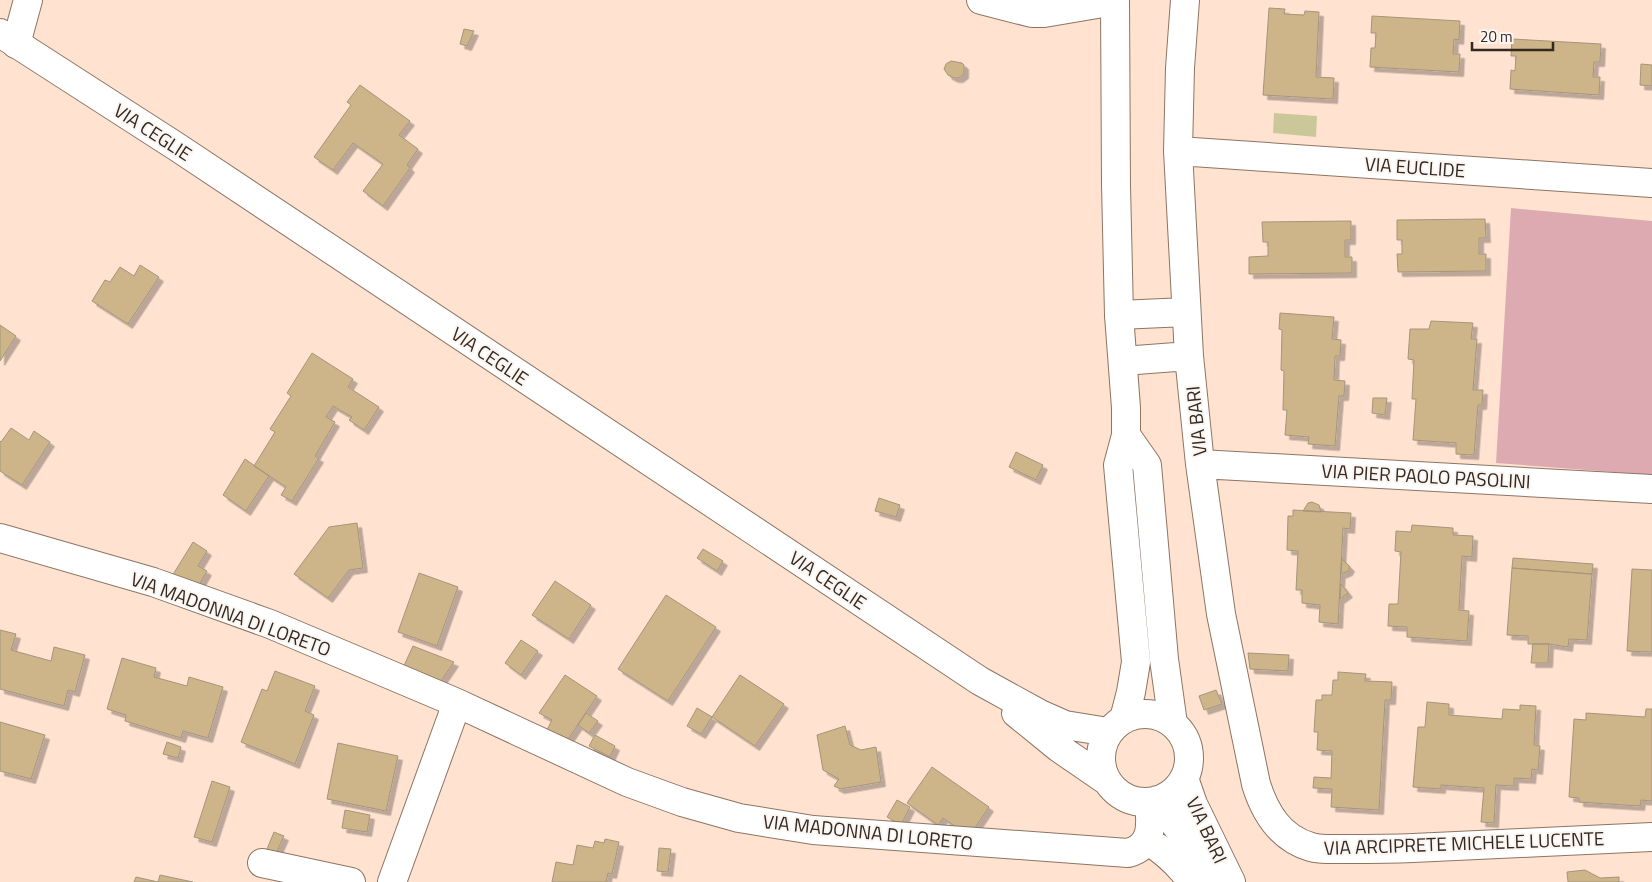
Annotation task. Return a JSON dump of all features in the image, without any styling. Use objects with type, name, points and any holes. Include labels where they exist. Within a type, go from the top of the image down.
[{"type":"street","points":[[8,39],[28,0]]},
{"type":"street","points":[[981,0],[1032,13],[1044,13],[1056,5],[1115,1],[1119,315],[1126,435],[1118,465],[1136,662],[1131,692],[1116,726],[1103,744],[1101,756],[1102,769],[1107,781],[1117,792],[1130,799],[1153,801],[1168,795],[1177,788],[1184,778],[1188,764],[1188,749],[1183,735],[1173,724],[1162,717],[1136,714],[1116,726]]},
{"type":"street","name":"VIA BARI","points":[[1185,0],[1180,68],[1178,151],[1189,356],[1200,464],[1221,614],[1256,784],[1263,805],[1281,830]]},
{"type":"street","name":"VIA CEGLIE","points":[[8,39],[177,147],[980,681],[1040,714],[1065,725],[1116,726]]},
{"type":"street","name":"VIA EUCLIDE","points":[[1178,151],[1652,183]]},
{"type":"street","points":[[1119,315],[1186,312]]},
{"type":"street","points":[[1123,361],[1189,356]]},
{"type":"street","points":[[1126,435],[1147,465],[1164,659],[1173,724]]},
{"type":"street","name":"VIA PIER PAOLO PASOLINI","points":[[1200,464],[1652,489]]},
{"type":"street","name":"VIA MADONNA DI LORETO","points":[[0,538],[153,582],[270,624],[458,703],[627,782],[682,802],[739,818],[813,830],[1114,853],[1137,851],[1147,840]]},
{"type":"street","name":"VIA CEGLIE","points":[[980,681],[1028,724],[1107,781]]},
{"type":"street","points":[[392,882],[458,703]]},
{"type":"street","name":"VIA BARI","points":[[1184,778],[1193,804],[1231,882]]},
{"type":"street","points":[[1153,801],[1147,840],[1169,855],[1192,882]]},
{"type":"street","name":"VIA BARI","points":[[1153,801],[1196,852],[1210,882]]},
{"type":"street","name":"VIA ARCIPRETE MICHELE LUCENTE","points":[[1281,830],[1293,839],[1311,848],[1333,849],[1390,849],[1652,837]]},
{"type":"street","points":[[262,862],[351,882]]},
{"type":"shaded area","points":[[1274,113],[1317,116],[1316,137],[1273,133]]},
{"type":"shaded area","points":[[1511,208],[1652,221],[1652,475],[1496,463]]},
{"type":"building","points":[[1269,8],[1285,9],[1284,14],[1304,15],[1305,11],[1319,12],[1316,77],[1334,78],[1333,99],[1263,95]]},
{"type":"building","points":[[1372,16],[1460,21],[1459,40],[1454,39],[1453,54],[1460,54],[1459,72],[1370,67],[1371,48],[1375,48],[1376,33],[1371,33]]},
{"type":"building","points":[[464,29],[474,31],[467,46],[460,44]]},
{"type":"building","points":[[1512,39],[1601,44],[1600,62],[1594,62],[1593,77],[1600,77],[1599,95],[1510,89],[1511,70],[1515,71],[1516,56],[1511,56]]},
{"type":"building","points":[[951,61],[964,65],[964,74],[959,78],[948,75],[944,69],[946,64]]},
{"type":"building","points":[[1641,64],[1652,65],[1652,86],[1640,85]]},
{"type":"building","points":[[360,85],[410,121],[399,135],[418,149],[407,165],[410,168],[383,206],[363,191],[383,164],[353,143],[333,170],[314,157],[351,105],[347,102]]},
{"type":"building","points":[[1485,219],[1486,238],[1479,238],[1479,254],[1486,254],[1486,271],[1398,272],[1397,254],[1402,254],[1402,240],[1397,240],[1397,220]]},
{"type":"building","points":[[1351,221],[1351,240],[1345,240],[1345,257],[1352,257],[1352,273],[1249,274],[1249,257],[1268,256],[1268,242],[1263,242],[1262,222]]},
{"type":"building","points":[[140,265],[159,277],[128,324],[92,301],[105,280],[110,282],[120,267],[134,276]]},
{"type":"building","points":[[1280,313],[1334,317],[1332,339],[1341,340],[1340,356],[1335,356],[1334,380],[1345,381],[1344,396],[1339,396],[1335,446],[1308,444],[1309,437],[1285,435],[1287,410],[1283,410],[1284,371],[1281,370],[1282,330],[1279,329]]},
{"type":"building","points":[[1431,321],[1473,323],[1471,339],[1477,339],[1473,390],[1483,390],[1482,405],[1478,405],[1474,455],[1456,454],[1456,443],[1413,440],[1416,399],[1412,399],[1414,360],[1408,359],[1410,329],[1429,329]]},
{"type":"building","points":[[0,325],[16,336],[0,361]]},
{"type":"building","points":[[312,353],[353,379],[348,387],[379,407],[364,430],[349,420],[352,417],[333,406],[326,417],[335,422],[315,456],[319,458],[292,501],[281,495],[286,487],[254,466],[275,432],[270,429],[291,396],[287,393]]},
{"type":"building","points":[[1373,398],[1387,398],[1385,415],[1372,413]]},
{"type":"building","points":[[11,428],[29,440],[34,431],[50,442],[22,485],[0,471],[0,441]]},
{"type":"building","points":[[1016,452],[1043,465],[1036,480],[1009,467]]},
{"type":"building","points":[[245,459],[269,476],[246,511],[223,495]]},
{"type":"building","points":[[879,498],[900,505],[896,517],[875,511]]},
{"type":"building","points":[[1312,502],[1319,505],[1321,512],[1303,511],[1308,503]]},
{"type":"building","points":[[1293,510],[1351,513],[1350,529],[1343,528],[1338,624],[1319,622],[1320,605],[1302,603],[1302,590],[1296,590],[1298,551],[1287,550],[1288,516],[1293,516]]},
{"type":"building","points":[[357,523],[363,568],[349,570],[328,598],[294,574],[329,527]]},
{"type":"building","points":[[1412,525],[1453,528],[1453,535],[1473,536],[1472,557],[1462,556],[1459,610],[1469,611],[1467,641],[1407,637],[1407,627],[1388,626],[1389,604],[1398,604],[1401,552],[1395,551],[1396,531],[1411,532]]},
{"type":"building","points":[[193,542],[207,551],[198,566],[207,571],[196,590],[169,581]]},
{"type":"building","points":[[703,549],[723,561],[717,571],[697,558]]},
{"type":"building","points":[[1513,558],[1593,564],[1592,574],[1512,568]]},
{"type":"building","points":[[1342,559],[1350,567],[1348,571],[1341,574]]},
{"type":"building","points":[[1512,568],[1592,574],[1587,640],[1569,639],[1568,647],[1549,644],[1528,644],[1528,636],[1507,635]]},
{"type":"building","points":[[1632,569],[1652,570],[1652,652],[1627,651]]},
{"type":"building","points":[[419,573],[458,587],[437,646],[398,632]]},
{"type":"building","points":[[555,581],[591,605],[569,639],[532,615]]},
{"type":"building","points":[[1341,584],[1348,593],[1340,599]]},
{"type":"building","points":[[666,595],[716,627],[668,701],[618,669]]},
{"type":"building","points":[[0,630],[16,634],[11,650],[51,661],[54,647],[85,655],[75,692],[68,690],[64,706],[0,689]]},
{"type":"building","points":[[521,640],[538,651],[521,675],[505,663]]},
{"type":"building","points":[[1533,644],[1549,644],[1548,663],[1531,663]]},
{"type":"building","points":[[413,646],[454,662],[439,684],[402,670]]},
{"type":"building","points":[[1248,653],[1289,655],[1288,671],[1250,669]]},
{"type":"building","points":[[122,658],[156,668],[154,677],[187,686],[189,677],[223,687],[208,738],[183,731],[181,738],[125,721],[126,715],[107,709]]},
{"type":"building","points":[[275,671],[315,686],[305,711],[314,715],[295,764],[241,742],[262,689],[267,691]]},
{"type":"building","points":[[1338,672],[1366,674],[1365,681],[1392,682],[1391,700],[1385,700],[1379,810],[1331,807],[1332,789],[1313,788],[1314,777],[1331,778],[1332,751],[1317,750],[1318,732],[1314,732],[1316,700],[1322,700],[1322,695],[1332,695],[1333,680],[1338,680]]},
{"type":"building","points":[[565,675],[597,696],[565,744],[545,734],[552,720],[539,713]]},
{"type":"building","points":[[740,675],[784,704],[755,746],[712,717]]},
{"type":"building","points":[[1216,690],[1222,704],[1204,710],[1199,696]]},
{"type":"building","points":[[1427,702],[1449,704],[1449,715],[1502,719],[1503,709],[1520,710],[1520,705],[1536,706],[1534,745],[1540,746],[1538,770],[1532,769],[1531,779],[1514,778],[1514,786],[1496,785],[1494,823],[1481,822],[1484,788],[1441,785],[1441,789],[1413,787],[1418,727],[1425,727]]},
{"type":"building","points":[[697,708],[712,717],[701,734],[687,726]]},
{"type":"building","points":[[1646,709],[1652,709],[1652,801],[1641,800],[1640,806],[1579,802],[1579,798],[1569,797],[1574,719],[1586,720],[1586,713],[1645,717]]},
{"type":"building","points":[[586,713],[598,721],[589,733],[578,725]]},
{"type":"building","points":[[0,722],[45,735],[31,779],[0,771]]},
{"type":"building","points":[[845,726],[850,745],[861,750],[876,747],[881,782],[840,789],[834,786],[839,779],[823,770],[817,735]]},
{"type":"building","points":[[595,735],[615,746],[610,757],[589,746]]},
{"type":"building","points":[[167,742],[181,747],[178,758],[163,754]]},
{"type":"building","points":[[338,743],[398,756],[386,811],[327,799]]},
{"type":"building","points":[[932,767],[989,807],[971,834],[966,834],[943,818],[938,825],[907,803]]},
{"type":"building","points":[[212,781],[230,787],[212,842],[194,837]]},
{"type":"building","points":[[897,800],[910,807],[901,825],[887,817]]},
{"type":"building","points":[[345,810],[370,815],[367,832],[342,828]]},
{"type":"building","points":[[274,832],[284,836],[275,856],[265,854]]},
{"type":"building","points":[[605,839],[619,842],[612,874],[608,873],[606,882],[552,882],[556,862],[573,865],[577,845],[593,848],[595,841],[604,843]]},
{"type":"building","points":[[659,848],[671,849],[668,872],[657,871]]},
{"type":"building","points":[[1585,870],[1600,878],[1619,877],[1619,882],[1568,882],[1567,872]]},
{"type":"building","points":[[160,875],[193,882],[158,882]]},
{"type":"building","points":[[136,877],[158,882],[134,882]]}]
